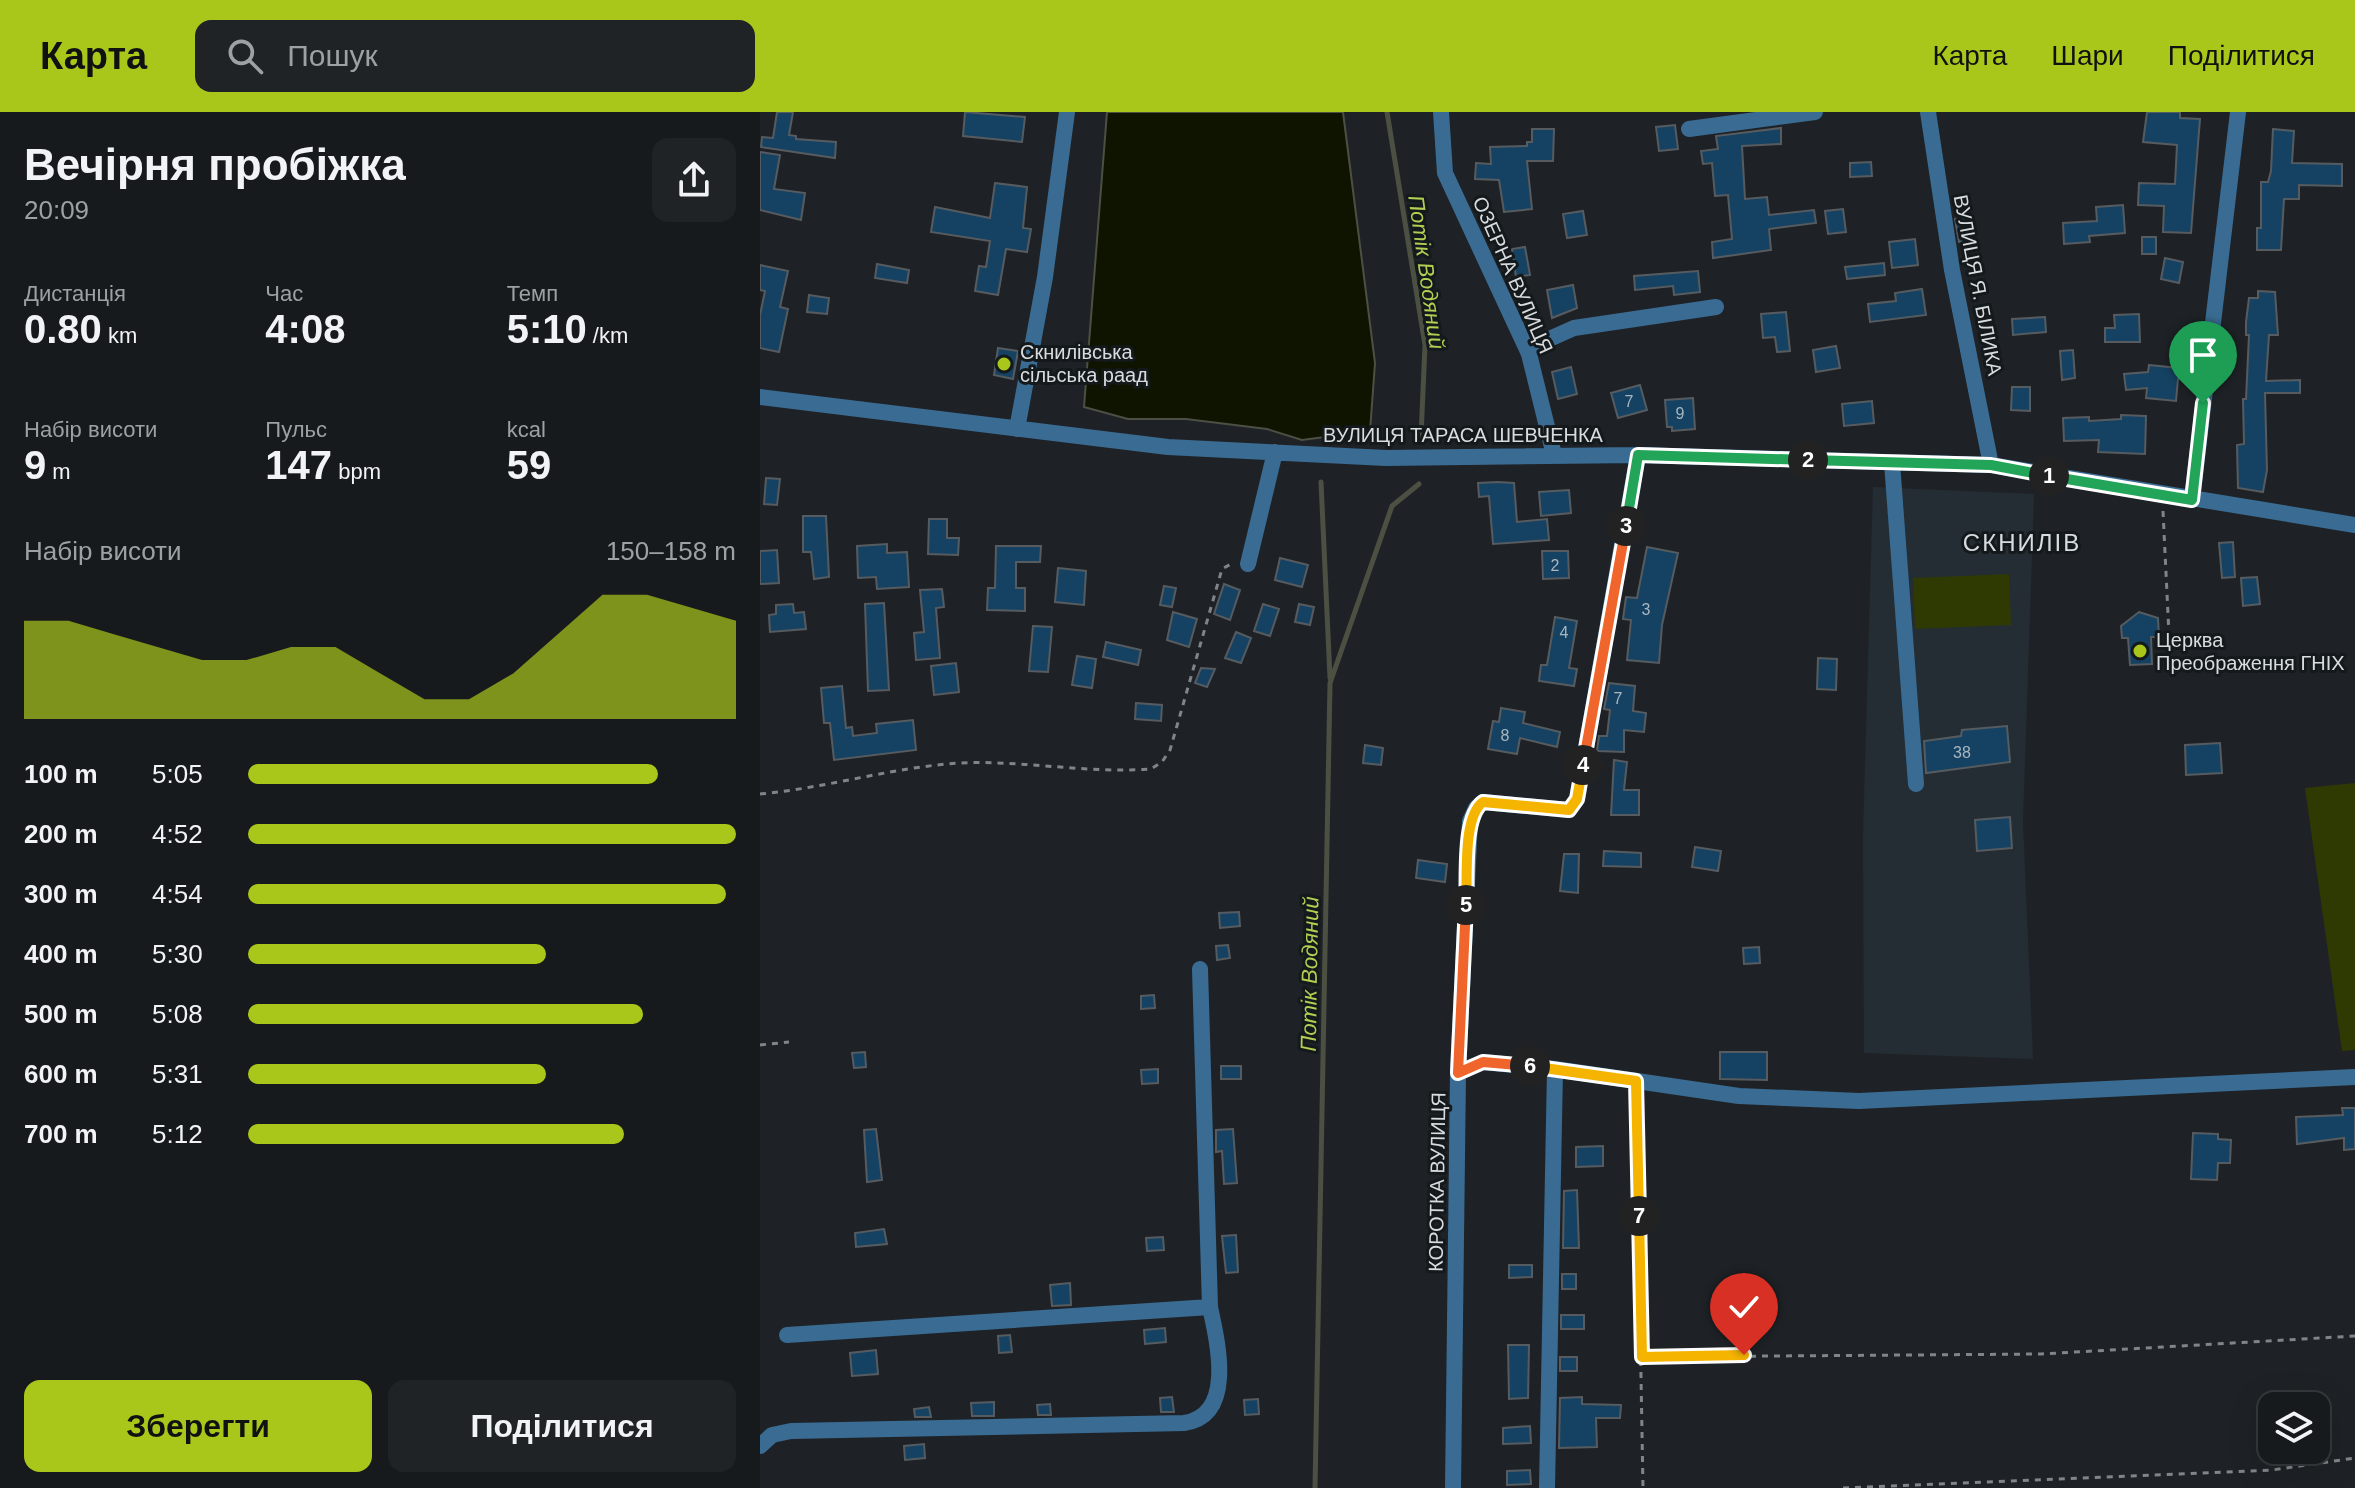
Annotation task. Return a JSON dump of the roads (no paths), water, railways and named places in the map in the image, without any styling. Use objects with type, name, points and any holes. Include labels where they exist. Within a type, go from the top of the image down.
[{"type":"street","points":[[1017,429],[1045,277],[1067,112]]},
{"type":"street","name":"ОЗЕРНА ВУЛИЦЯ","points":[[1441,112],[1445,173],[1527,349],[1554,455]]},
{"type":"street","points":[[1689,129],[1815,112]]},
{"type":"street","name":"ВУЛИЦЯ Я. БІЛИКА","points":[[1928,112],[1952,270],[1991,465]]},
{"type":"street","points":[[2192,500],[2238,112]]},
{"type":"street","points":[[1527,349],[1574,328],[1716,307]]},
{"type":"street","name":"ВУЛИЦЯ ТАРАСА ШЕВЧЕНКА","points":[[760,397],[1168,447],[1386,458],[1638,455],[1991,465],[2355,525]]},
{"type":"street","points":[[1248,564],[1275,452]]},
{"type":"street","name":"КОРОТКА ВУЛИЦЯ","points":[[1453,1488],[1458,1073],[1470,821],[1483,802],[1569,810],[1577,799],[1638,455]]},
{"type":"street","points":[[1892,463],[1916,784]]},
{"type":"street","points":[[760,1446],[772,1435],[791,1431],[1198,1421],[1210,1413],[1217,1401],[1217,1341],[1210,1307],[1200,969]]},
{"type":"street","points":[[1458,1073],[1483,1062],[1555,1069],[1739,1096],[1859,1101],[2355,1077]]},
{"type":"street","points":[[1547,1488],[1555,1069]]},
{"type":"street","points":[[787,1335],[1210,1307]]},
{"type":"waterway","name":"Потік Водяний","points":[[1387,112],[1425,345],[1421,437]]},
{"type":"waterway","points":[[1321,482],[1330,678]]},
{"type":"waterway","name":"Потік Водяний","points":[[1315,1488],[1330,683],[1392,506],[1419,484]]},
{"type":"place","name":"Скнилівська сільська раад","points":[[1004,364]]},
{"type":"place","name":"Церква Преображення ГНІХ","points":[[2140,651]]},
{"type":"district","name":"СКНИЛІВ","points":[[2022,543]]}]
